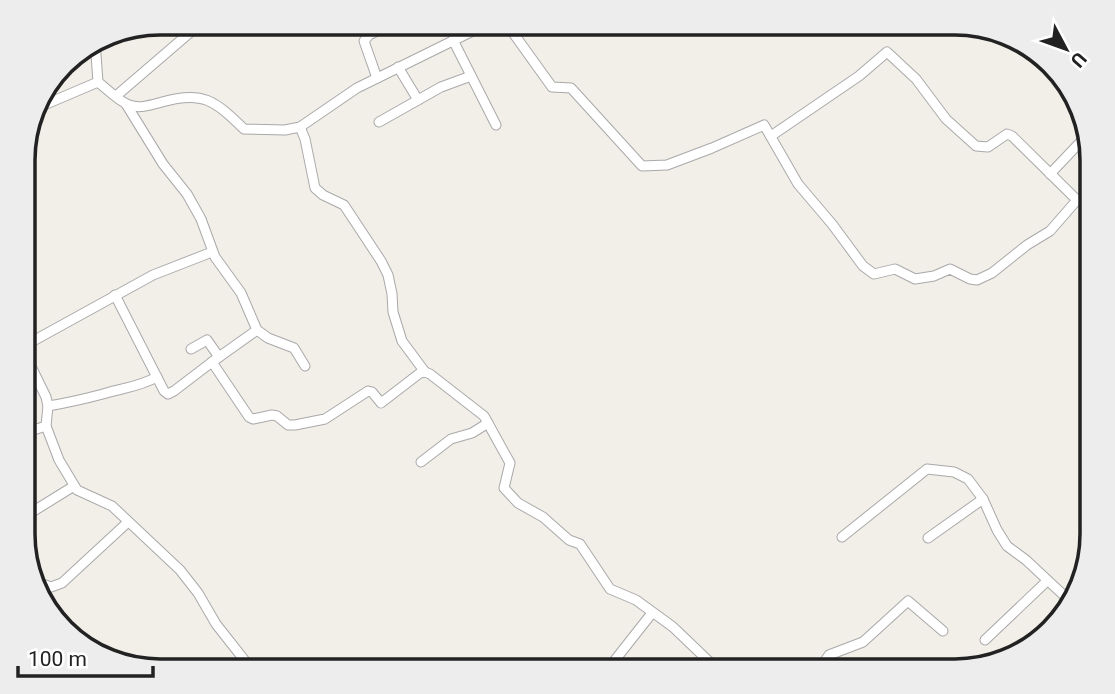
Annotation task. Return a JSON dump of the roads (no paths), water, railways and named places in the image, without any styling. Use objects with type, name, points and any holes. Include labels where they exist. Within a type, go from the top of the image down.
[{"type":"street","points":[[116,96],[187,35]]},
{"type":"street","points":[[371,35],[364,41],[377,78]]},
{"type":"street","points":[[126,104],[147,106],[172,99],[195,97],[222,107],[244,129],[285,130],[300,127],[357,88],[464,35]]},
{"type":"street","points":[[514,35],[552,87],[572,88],[642,166],[667,165],[712,148],[761,124],[766,127],[771,136],[798,184],[863,266],[874,274],[895,269],[915,279],[934,276],[950,269],[970,279],[977,279],[992,273],[1050,230],[1077,200],[1007,135],[988,146],[976,146],[946,119],[916,79],[887,52],[859,76],[771,136]]},
{"type":"street","points":[[453,40],[496,125]]},
{"type":"street","points":[[96,53],[98,82],[126,104],[163,164],[187,194],[201,219],[212,251],[241,293],[257,330],[268,338],[294,348],[305,366]]},
{"type":"street","points":[[398,67],[418,100]]},
{"type":"street","points":[[379,122],[441,87],[471,76]]},
{"type":"street","points":[[49,103],[98,82]]},
{"type":"street","points":[[300,127],[315,188],[344,205],[388,275],[393,312],[402,341],[425,372],[472,405],[488,423],[510,463],[504,488],[508,494],[551,523],[569,540],[580,544],[610,589],[636,600],[673,627],[706,659]]},
{"type":"street","points":[[1050,174],[1079,144]]},
{"type":"street","points":[[35,340],[153,275],[212,251]]},
{"type":"street","points":[[115,295],[163,391],[168,394],[257,330]]},
{"type":"street","points":[[191,349],[206,340],[248,417],[257,420],[277,416],[288,425],[325,419],[368,391],[372,392],[380,403],[425,372]]},
{"type":"street","points":[[35,377],[48,406],[46,426],[74,486],[77,490],[112,506],[180,570],[244,659]]},
{"type":"street","points":[[48,406],[83,401],[104,393],[138,387],[157,377]]},
{"type":"street","points":[[421,462],[451,439],[471,433],[488,423]]},
{"type":"street","points":[[35,430],[46,426]]},
{"type":"street","points":[[842,537],[928,469],[954,472],[968,479],[983,499],[1007,546],[1026,559],[1064,596]]},
{"type":"street","points":[[35,510],[74,486]]},
{"type":"street","points":[[928,538],[983,499]]},
{"type":"street","points":[[47,585],[51,587],[62,583],[128,522]]},
{"type":"street","points":[[985,640],[1047,581]]},
{"type":"street","points":[[826,659],[829,655],[863,642],[908,601],[943,631]]},
{"type":"street","points":[[616,659],[652,613]]}]
